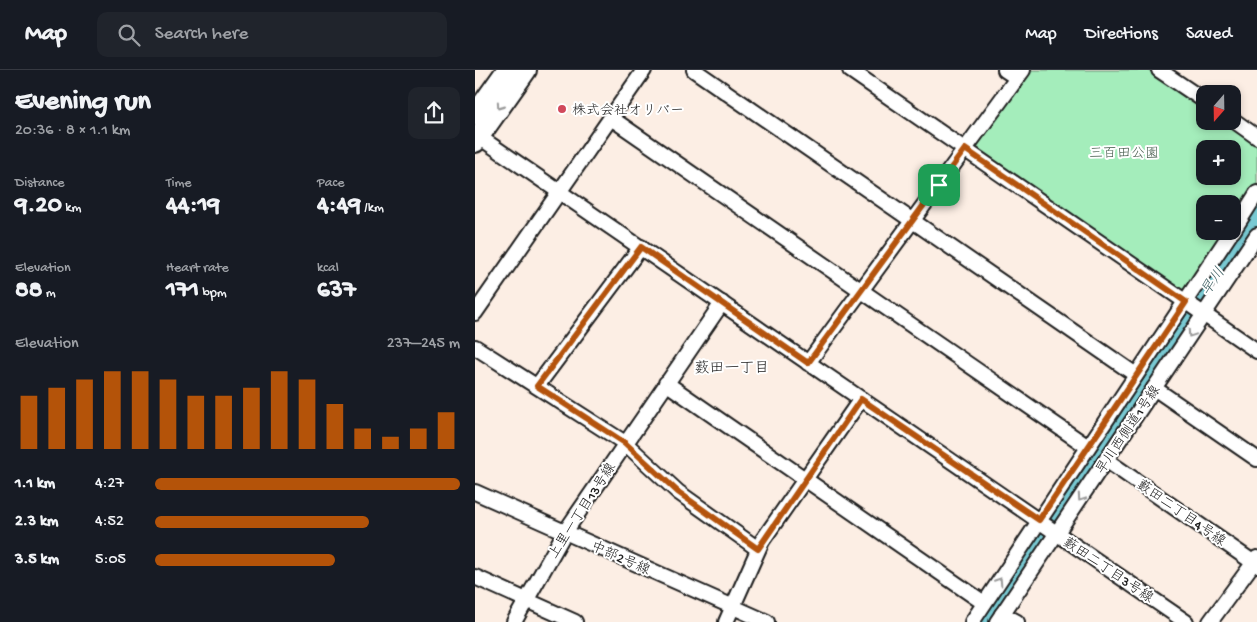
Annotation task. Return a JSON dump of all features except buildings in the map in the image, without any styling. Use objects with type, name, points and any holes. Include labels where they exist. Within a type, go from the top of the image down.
[{"type":"highway","points":[[475,115],[507,70]]},
{"type":"highway","points":[[476,137],[526,70]]},
{"type":"street","points":[[475,312],[644,70]]},
{"type":"street","points":[[695,70],[1136,375]]},
{"type":"street","points":[[850,70],[1257,351]]},
{"type":"street","points":[[808,363],[1020,74],[1005,70]]},
{"type":"street","points":[[1159,70],[1196,95]]},
{"type":"street","points":[[611,118],[1088,447]]},
{"type":"street","points":[[1241,126],[1257,137]]},
{"type":"street","name":"藪田二丁目3号線","points":[[476,137],[560,191],[1186,622]]},
{"type":"street","points":[[1241,217],[1257,193]]},
{"type":"street","name":"早川西側道1号線","points":[[1000,618],[1257,235]]},
{"type":"street","points":[[972,622],[1226,240]]},
{"type":"street","points":[[537,386],[641,247]]},
{"type":"street","name":"上里一丁目13号線","points":[[514,622],[565,532],[722,303]]},
{"type":"street","points":[[475,347],[625,443],[678,492],[758,549]]},
{"type":"street","points":[[666,384],[984,604]]},
{"type":"street","points":[[1154,388],[1257,459]]},
{"type":"street","points":[[726,622],[758,549],[861,399]]},
{"type":"street","name":"藪田二丁目4号線","points":[[1106,460],[1256,561]]},
{"type":"street","name":"中部2号線","points":[[475,492],[767,622]]},
{"type":"street","points":[[1210,622],[1256,561]]},
{"type":"street","points":[[475,577],[575,622]]},
{"type":"street","points":[[1000,618],[1017,622]]},
{"type":"green space","name":"三百田公園","points":[[1029,70],[1149,70],[1196,102],[1196,130],[1237,130],[1257,144],[1257,184],[1241,209],[1241,195],[1196,195],[1196,240],[1220,240],[1186,291],[1182,292],[977,149],[976,144]]},
{"type":"waterway","name":"早川","points":[[984,622],[1257,215]]},
{"type":"place","name":"株式会社オリバー","points":[[562,109]]},
{"type":"district","name":"薮田一丁目","points":[[732,367]]},
{"type":"route","points":[[965,149],[1186,302],[1039,520],[861,399],[758,549],[678,492],[625,443],[537,386],[641,247],[808,363],[939,185],[965,149]]}]
